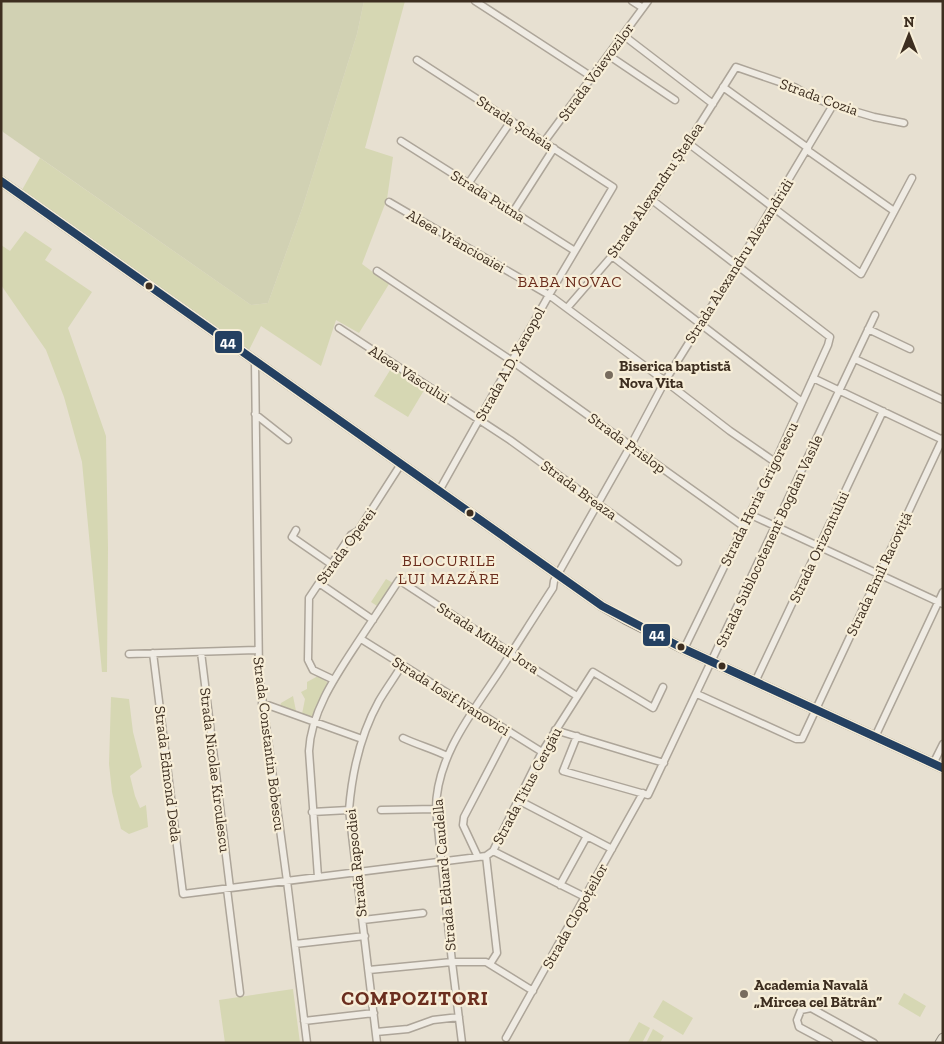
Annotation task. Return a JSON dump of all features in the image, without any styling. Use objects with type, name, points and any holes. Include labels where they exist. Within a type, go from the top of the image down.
[{"type":"main road","points":[[1,181],[561,577],[625,619],[684,649],[943,768]]},
{"type":"main road","points":[[940,1043],[943,1038]]},
{"type":"street","points":[[475,1],[592,77]]},
{"type":"street","points":[[632,1],[643,8]]},
{"type":"street","name":"Strada Voievozilor","points":[[544,142],[648,1]]},
{"type":"street","points":[[623,35],[713,104]]},
{"type":"street","points":[[608,55],[675,100]]},
{"type":"street","name":"Strada Șcheia","points":[[417,60],[613,186]]},
{"type":"street","name":"Strada Alexandru Șteflea","points":[[567,308],[612,256],[652,200],[736,67]]},
{"type":"street","name":"Strada Cozia","points":[[736,67],[794,87],[812,97],[833,105],[874,117],[904,123]]},
{"type":"street","points":[[723,87],[894,211]]},
{"type":"street","name":"Strada Alexandru Alexandridi","points":[[561,577],[665,380],[737,266],[833,105]]},
{"type":"street","points":[[468,184],[511,121]]},
{"type":"street","name":"Strada Putna","points":[[401,141],[575,251]]},
{"type":"street","points":[[688,143],[861,274],[912,178]]},
{"type":"street","points":[[513,212],[554,148]]},
{"type":"street","name":"Strada A.D. Xenopol","points":[[439,491],[549,295],[613,186]]},
{"type":"street","points":[[652,200],[737,266]]},
{"type":"street","name":"Aleea Vrâncioaiei","points":[[389,202],[549,295],[665,380],[730,432],[775,462]]},
{"type":"street","points":[[612,256],[802,402]]},
{"type":"street","name":"Strada Horia Grigorescu","points":[[684,649],[775,462],[830,337],[737,266]]},
{"type":"street","name":"Strada Prislop","points":[[377,272],[512,360],[743,526]]},
{"type":"street","name":"Strada Sublocotenent Bogdan Vasile","points":[[646,794],[697,694],[875,315]]},
{"type":"street","name":"Aleea Vâscului","points":[[339,328],[479,420]]},
{"type":"street","points":[[868,329],[910,349]]},
{"type":"street","points":[[855,359],[943,400]]},
{"type":"street","name":"Strada Constantin Bobescu","points":[[255,360],[258,650],[262,703],[307,1043]]},
{"type":"street","points":[[813,378],[943,439]]},
{"type":"street","name":"Strada Orizontului","points":[[755,682],[882,412]]},
{"type":"street","points":[[255,414],[288,440]]},
{"type":"street","name":"Strada Breaza","points":[[479,420],[678,562]]},
{"type":"street","name":"Strada Emil Racoviță","points":[[697,694],[799,740],[802,739],[943,439]]},
{"type":"street","name":"Strada Operei","points":[[334,680],[314,670],[308,660],[309,598],[351,535],[358,532],[402,464]]},
{"type":"street","points":[[749,514],[940,603]]},
{"type":"street","points":[[296,530],[292,537],[331,564]]},
{"type":"street","name":"Strada Eduard Caudella","points":[[462,1043],[441,861],[436,809],[437,784],[447,756],[474,710],[553,588],[554,581],[561,577]]},
{"type":"street","name":"Strada Mihail Jora","points":[[373,620],[399,580],[577,696]]},
{"type":"street","points":[[318,877],[312,812],[309,751],[311,735],[334,680],[373,620],[319,583]]},
{"type":"street","points":[[875,737],[940,603],[943,592]]},
{"type":"street","name":"Strada Iosif Ivanovici","points":[[360,639],[542,752]]},
{"type":"street","points":[[129,654],[258,650]]},
{"type":"street","name":"Strada Nicolae Kirculescu","points":[[201,652],[240,993]]},
{"type":"street","name":"Strada Edmond Deda","points":[[152,653],[183,894],[229,888]]},
{"type":"street","name":"Strada Rapsodiei","points":[[377,1043],[349,810],[351,783],[362,739],[377,706],[402,665]]},
{"type":"street","name":"Strada Titus Cergău","points":[[490,964],[496,953],[486,856],[493,851],[542,752],[593,672],[653,708],[663,687]]},
{"type":"street","points":[[262,703],[362,739]]},
{"type":"street","points":[[556,730],[664,762]]},
{"type":"street","points":[[478,857],[463,825],[464,817],[509,731]]},
{"type":"street","points":[[577,736],[564,771],[646,794]]},
{"type":"street","points":[[403,738],[447,756]]},
{"type":"street","points":[[933,764],[943,744]]},
{"type":"street","name":"Strada Clopoțeilor","points":[[506,1038],[612,849],[646,794]]},
{"type":"street","points":[[518,800],[612,849]]},
{"type":"street","points":[[381,810],[436,809]]},
{"type":"street","points":[[312,812],[349,810]]},
{"type":"street","points":[[560,885],[587,836]]},
{"type":"street","points":[[493,851],[585,897]]},
{"type":"street","points":[[229,888],[486,856]]},
{"type":"street","points":[[363,920],[423,913]]},
{"type":"street","points":[[295,944],[364,936]]},
{"type":"street","points":[[369,970],[482,961],[533,990]]},
{"type":"street","points":[[829,1043],[799,1027],[797,1020],[801,1010],[811,1008],[874,1043]]},
{"type":"street","points":[[304,1022],[374,1012]]},
{"type":"street","points":[[376,1032],[408,1030],[433,1020],[459,1017]]},
{"type":"green space","points":[[1,1],[364,1],[357,34],[303,206],[268,303],[251,305],[3,132],[1,127]]},
{"type":"green space","points":[[364,1],[405,1],[365,148],[393,157],[387,199],[362,264],[389,284],[359,333],[336,320],[321,366],[261,326],[249,350],[22,190],[40,158],[251,305],[268,303],[303,206],[357,34]]},
{"type":"green space","points":[[25,231],[52,249],[45,260],[92,292],[68,328],[106,436],[108,548],[107,672],[102,672],[82,462],[64,397],[46,350],[1,285],[1,245],[10,251]]},
{"type":"green space","points":[[392,367],[426,387],[408,417],[374,396]]},
{"type":"green space","points":[[386,579],[393,583],[377,606],[371,602]]},
{"type":"green space","points":[[318,676],[327,682],[328,687],[314,716],[311,717],[302,714],[305,699],[301,692],[307,689],[307,682]]},
{"type":"green space","points":[[293,696],[296,711],[280,706],[281,703]]},
{"type":"green space","points":[[111,697],[129,699],[133,732],[142,767],[130,776],[140,808],[146,805],[148,827],[129,834],[121,829],[112,792],[109,764]]},
{"type":"green space","points":[[293,989],[300,1043],[225,1043],[219,1000]]},
{"type":"green space","points":[[904,993],[926,1006],[920,1017],[898,1004]]},
{"type":"green space","points":[[663,1000],[693,1018],[683,1035],[653,1017]]},
{"type":"green space","points":[[639,1022],[650,1028],[642,1043],[629,1043],[628,1042]]},
{"type":"green space","points":[[653,1029],[664,1036],[660,1043],[646,1043]]},
{"type":"transit line","name":"44","points":[[1,181],[602,606],[684,649],[943,768]]},
{"type":"place","name":"Biserica baptistă Nova Vita","points":[[609,375]]},
{"type":"place","name":"Academia Navală „Mircea cel Bătrân”","points":[[744,994]]},
{"type":"district","name":"BABA NOVAC","points":[[570,281]]},
{"type":"district","name":"BLOCURILE LUI MAZĂRE","points":[[449,569]]},
{"type":"district","name":"COMPOZITORI","points":[[415,998]]}]
